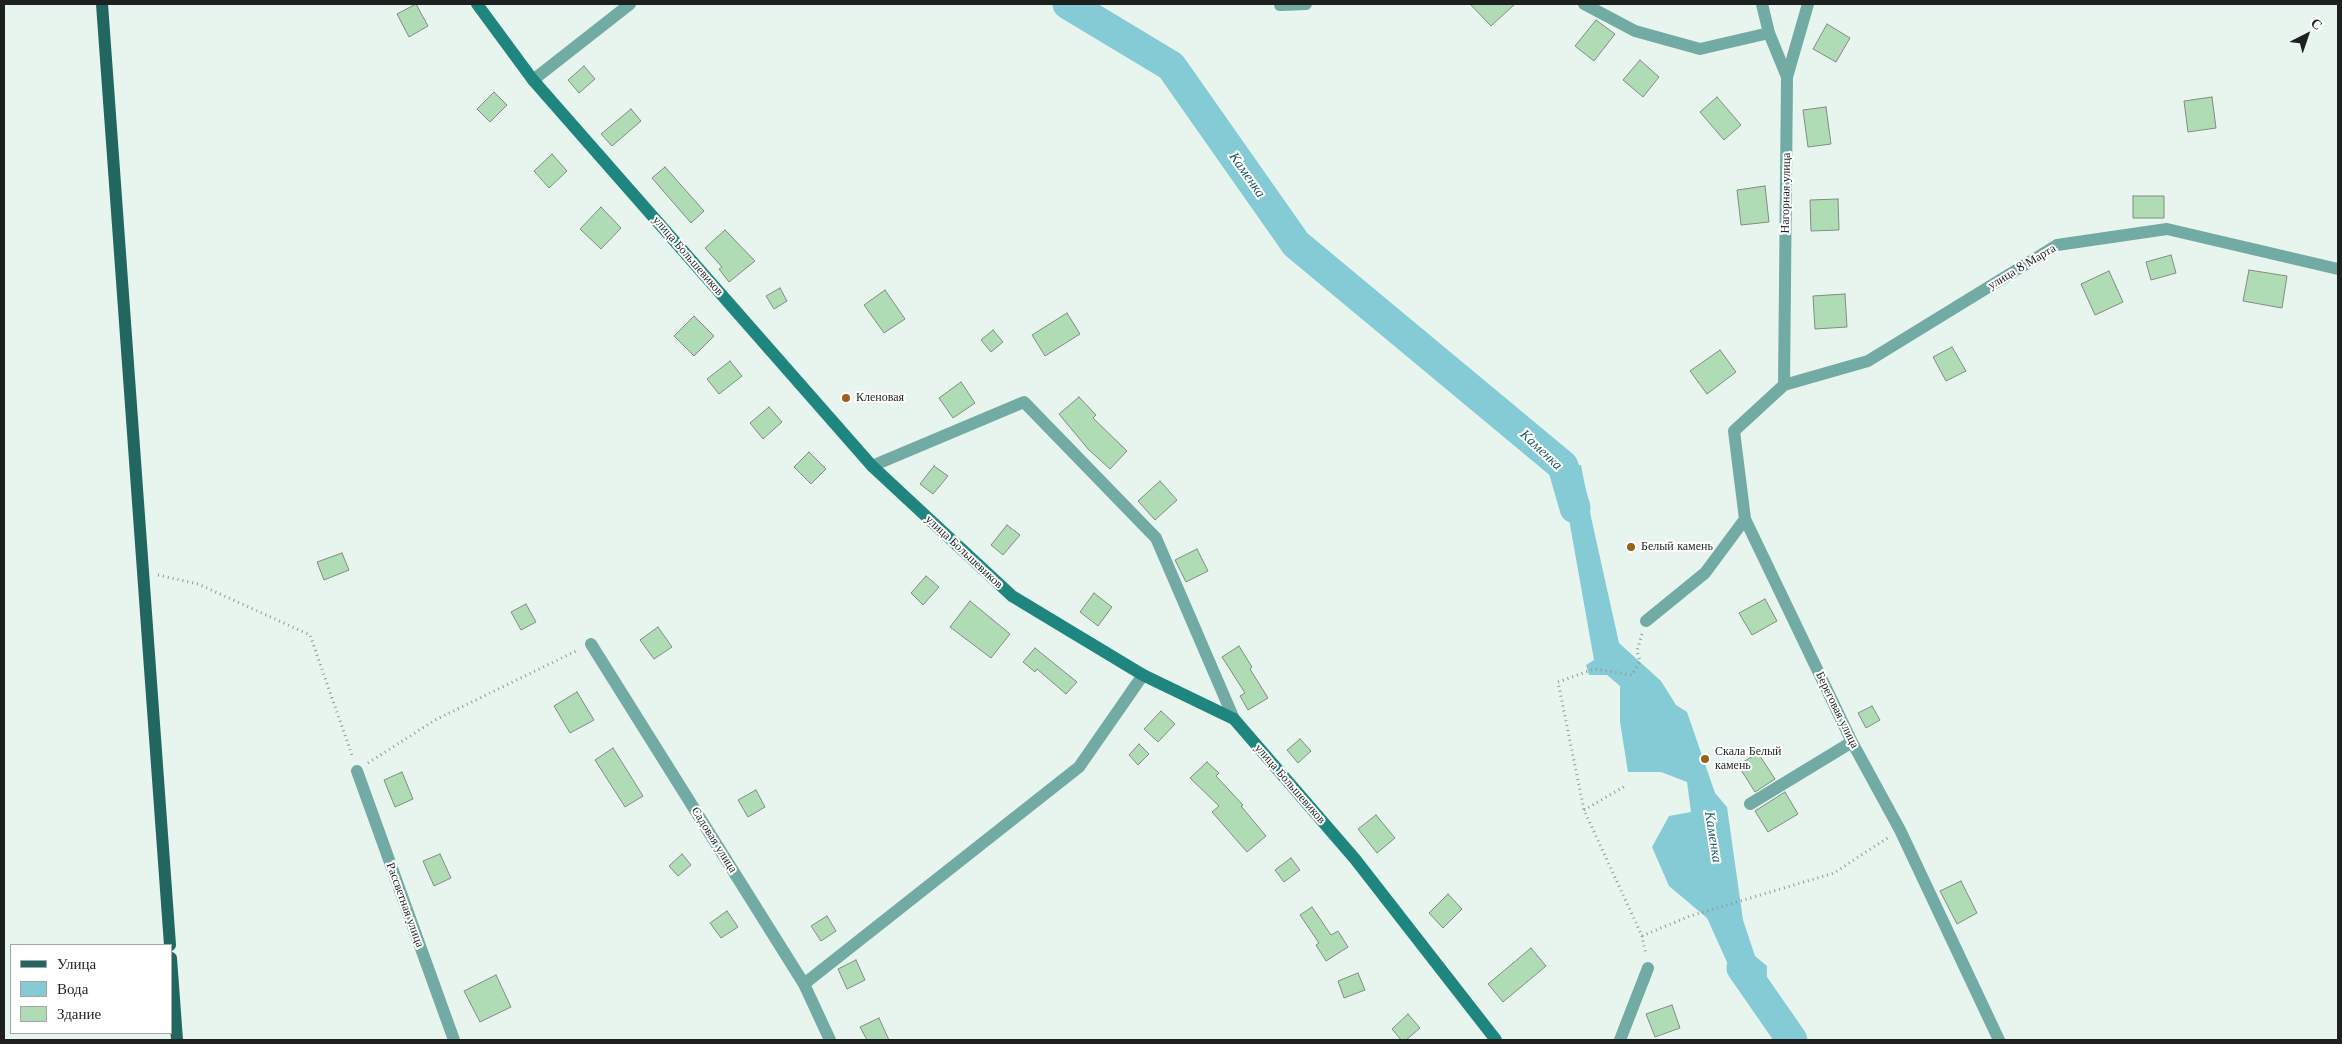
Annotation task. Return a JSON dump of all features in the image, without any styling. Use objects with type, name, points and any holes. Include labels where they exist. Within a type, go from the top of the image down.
[{"type":"main road","points":[[102,4],[170,944]]},
{"type":"main road","points":[[172,972],[177,1040]]},
{"type":"street","name":"улица Большевиков","points":[[477,4],[533,80],[872,466],[1012,596],[1143,675],[1234,719],[1355,859],[1496,1040]]},
{"type":"street","points":[[533,80],[630,4]]},
{"type":"street","points":[[1280,5],[1306,4]]},
{"type":"street","points":[[1584,4],[1635,31],[1700,49],[1769,33]]},
{"type":"street","points":[[1762,4],[1769,33],[1787,77]]},
{"type":"street","name":"Нагорная улица","points":[[1784,385],[1787,77],[1805,5]]},
{"type":"street","name":"улица 8 Марта","points":[[1784,385],[1868,361],[2057,245],[2167,229],[2338,269]]},
{"type":"street","name":"Береговая улица","points":[[1784,385],[1734,431],[1745,519],[1852,742],[1900,830],[1999,1040]]},
{"type":"street","points":[[872,466],[1024,402],[1156,538],[1234,719]]},
{"type":"street","points":[[1646,621],[1706,573],[1745,519]]},
{"type":"street","name":"Садовая улица","points":[[591,644],[804,984],[830,1040]]},
{"type":"street","points":[[804,984],[1079,767],[1143,675]]},
{"type":"street","points":[[1750,804],[1852,742]]},
{"type":"street","name":"Рассветная улица","points":[[357,770],[454,1040]]},
{"type":"street","points":[[1620,1040],[1648,968]]},
{"type":"path","points":[[143,572],[198,584],[310,635],[357,770],[435,720],[591,644]]},
{"type":"path","points":[[1637,651],[1640,661],[1632,675],[1594,669],[1558,682],[1584,810],[1642,936],[1648,968]]},
{"type":"path","points":[[1584,810],[1627,785]]},
{"type":"path","points":[[1642,936],[1690,916],[1755,895],[1834,873],[1900,830]]},
{"type":"water","points":[[1581,465],[1619,643],[1661,681],[1676,705],[1687,712],[1715,793],[1727,807],[1743,920],[1755,956],[1767,966],[1766,1003],[1741,993],[1707,918],[1669,886],[1652,847],[1669,816],[1691,812],[1687,782],[1661,772],[1628,772],[1620,722],[1620,686],[1607,675],[1589,675],[1586,665],[1594,660],[1567,508],[1551,479],[1563,466]]},
{"type":"building","points":[[416,4],[428,26],[409,37],[397,14]]},
{"type":"building","points":[[1470,4],[1515,4],[1491,26]]},
{"type":"building","points":[[1596,20],[1615,34],[1594,61],[1575,46]]},
{"type":"building","points":[[1827,24],[1850,38],[1836,62],[1813,49]]},
{"type":"building","points":[[1640,60],[1659,77],[1643,97],[1623,80]]},
{"type":"building","points":[[584,66],[595,79],[579,93],[568,80]]},
{"type":"building","points":[[494,92],[507,105],[490,122],[477,109]]},
{"type":"building","points":[[1717,97],[1741,125],[1724,140],[1700,112]]},
{"type":"building","points":[[2212,97],[2216,128],[2188,132],[2184,101]]},
{"type":"building","points":[[1826,107],[1831,144],[1808,147],[1803,110]]},
{"type":"building","points":[[631,109],[641,121],[612,146],[601,134]]},
{"type":"building","points":[[552,154],[567,171],[549,188],[534,171]]},
{"type":"building","points":[[665,167],[704,211],[691,223],[652,178]]},
{"type":"building","points":[[1765,186],[1769,222],[1741,225],[1737,190]]},
{"type":"building","points":[[2133,196],[2164,196],[2164,218],[2133,218]]},
{"type":"building","points":[[1838,199],[1839,230],[1811,231],[1810,200]]},
{"type":"building","points":[[601,207],[621,228],[601,249],[580,229]]},
{"type":"building","points":[[725,230],[755,261],[729,282],[719,269],[722,267],[705,248]]},
{"type":"building","points":[[2171,255],[2176,273],[2151,280],[2146,262]]},
{"type":"building","points":[[2249,270],[2287,276],[2282,308],[2243,301]]},
{"type":"building","points":[[2109,271],[2123,302],[2095,315],[2081,284]]},
{"type":"building","points":[[780,288],[787,301],[774,309],[766,296]]},
{"type":"building","points":[[885,290],[905,319],[884,333],[864,305]]},
{"type":"building","points":[[1845,294],[1847,327],[1815,329],[1813,296]]},
{"type":"building","points":[[1067,313],[1080,334],[1045,356],[1032,335]]},
{"type":"building","points":[[694,316],[714,336],[694,356],[674,336]]},
{"type":"building","points":[[993,330],[1003,342],[991,352],[981,340]]},
{"type":"building","points":[[1952,347],[1966,371],[1946,381],[1933,357]]},
{"type":"building","points":[[1720,350],[1736,372],[1707,394],[1690,371]]},
{"type":"building","points":[[730,361],[742,376],[719,394],[707,379]]},
{"type":"building","points":[[961,382],[975,403],[953,418],[939,398]]},
{"type":"building","points":[[1079,397],[1096,415],[1093,418],[1127,451],[1110,469],[1088,449],[1059,414]]},
{"type":"building","points":[[769,407],[782,422],[763,439],[750,423]]},
{"type":"building","points":[[809,452],[826,469],[811,484],[794,467]]},
{"type":"building","points":[[934,466],[948,476],[933,494],[920,484]]},
{"type":"building","points":[[1160,481],[1177,500],[1155,520],[1138,501]]},
{"type":"building","points":[[1007,525],[1020,535],[1003,555],[991,545]]},
{"type":"building","points":[[1197,549],[1208,571],[1186,582],[1175,560]]},
{"type":"building","points":[[342,553],[349,570],[324,580],[317,562]]},
{"type":"building","points":[[926,576],[939,587],[923,605],[911,593]]},
{"type":"building","points":[[1094,593],[1112,607],[1098,626],[1080,612]]},
{"type":"building","points":[[1765,599],[1777,621],[1752,635],[1739,613]]},
{"type":"building","points":[[970,601],[1010,634],[991,658],[950,627]]},
{"type":"building","points":[[526,604],[536,622],[521,630],[511,612]]},
{"type":"building","points":[[658,627],[672,647],[654,659],[640,640]]},
{"type":"building","points":[[1239,646],[1252,667],[1250,669],[1268,698],[1248,710],[1240,696],[1245,693],[1222,657]]},
{"type":"building","points":[[1035,648],[1077,682],[1066,694],[1037,669],[1035,672],[1023,662]]},
{"type":"building","points":[[577,692],[594,720],[570,733],[554,706]]},
{"type":"building","points":[[1872,706],[1880,720],[1866,728],[1858,713]]},
{"type":"building","points":[[1161,711],[1175,724],[1158,742],[1144,729]]},
{"type":"building","points":[[1300,739],[1311,751],[1298,763],[1287,750]]},
{"type":"building","points":[[1139,744],[1149,754],[1138,765],[1129,755]]},
{"type":"building","points":[[613,748],[643,796],[625,807],[595,760]]},
{"type":"building","points":[[1758,753],[1775,779],[1755,792],[1738,765]]},
{"type":"building","points":[[1207,762],[1219,773],[1216,776],[1243,805],[1241,806],[1266,836],[1247,852],[1212,812],[1219,806],[1190,778]]},
{"type":"building","points":[[402,772],[413,799],[395,807],[384,780]]},
{"type":"building","points":[[756,790],[765,807],[748,817],[738,800]]},
{"type":"building","points":[[1785,792],[1798,814],[1768,832],[1755,811]]},
{"type":"building","points":[[1376,815],[1395,838],[1377,853],[1358,829]]},
{"type":"building","points":[[440,854],[451,878],[434,886],[423,861]]},
{"type":"building","points":[[682,854],[691,865],[678,876],[669,866]]},
{"type":"building","points":[[1291,858],[1300,870],[1284,882],[1275,870]]},
{"type":"building","points":[[1961,881],[1977,913],[1957,924],[1940,891]]},
{"type":"building","points":[[1448,894],[1462,909],[1443,928],[1429,913]]},
{"type":"building","points":[[1312,907],[1331,935],[1338,931],[1348,947],[1326,961],[1316,945],[1319,943],[1300,915]]},
{"type":"building","points":[[727,911],[738,927],[721,938],[710,923]]},
{"type":"building","points":[[827,916],[836,931],[821,941],[811,926]]},
{"type":"building","points":[[1531,948],[1546,966],[1503,1002],[1488,984]]},
{"type":"building","points":[[856,960],[865,980],[847,989],[838,969]]},
{"type":"building","points":[[1358,973],[1365,990],[1344,998],[1338,981]]},
{"type":"building","points":[[496,975],[511,1007],[480,1022],[464,991]]},
{"type":"building","points":[[1672,1005],[1680,1028],[1655,1037],[1646,1014]]},
{"type":"building","points":[[1408,1014],[1420,1028],[1406,1040],[1401,1040],[1392,1029]]},
{"type":"building","points":[[879,1018],[889,1040],[867,1040],[860,1027]]},
{"type":"waterway","name":"Каменка","points":[[1068,4],[1171,66],[1296,244],[1563,466],[1575,508]]},
{"type":"waterway","name":"Каменка","points":[[1742,968],[1792,1040]]},
{"type":"place","name":"Кленовая","points":[[846,398]]},
{"type":"place","name":"Белый камень","points":[[1631,547]]},
{"type":"place","name":"Скала Белый камень","points":[[1705,759]]}]
